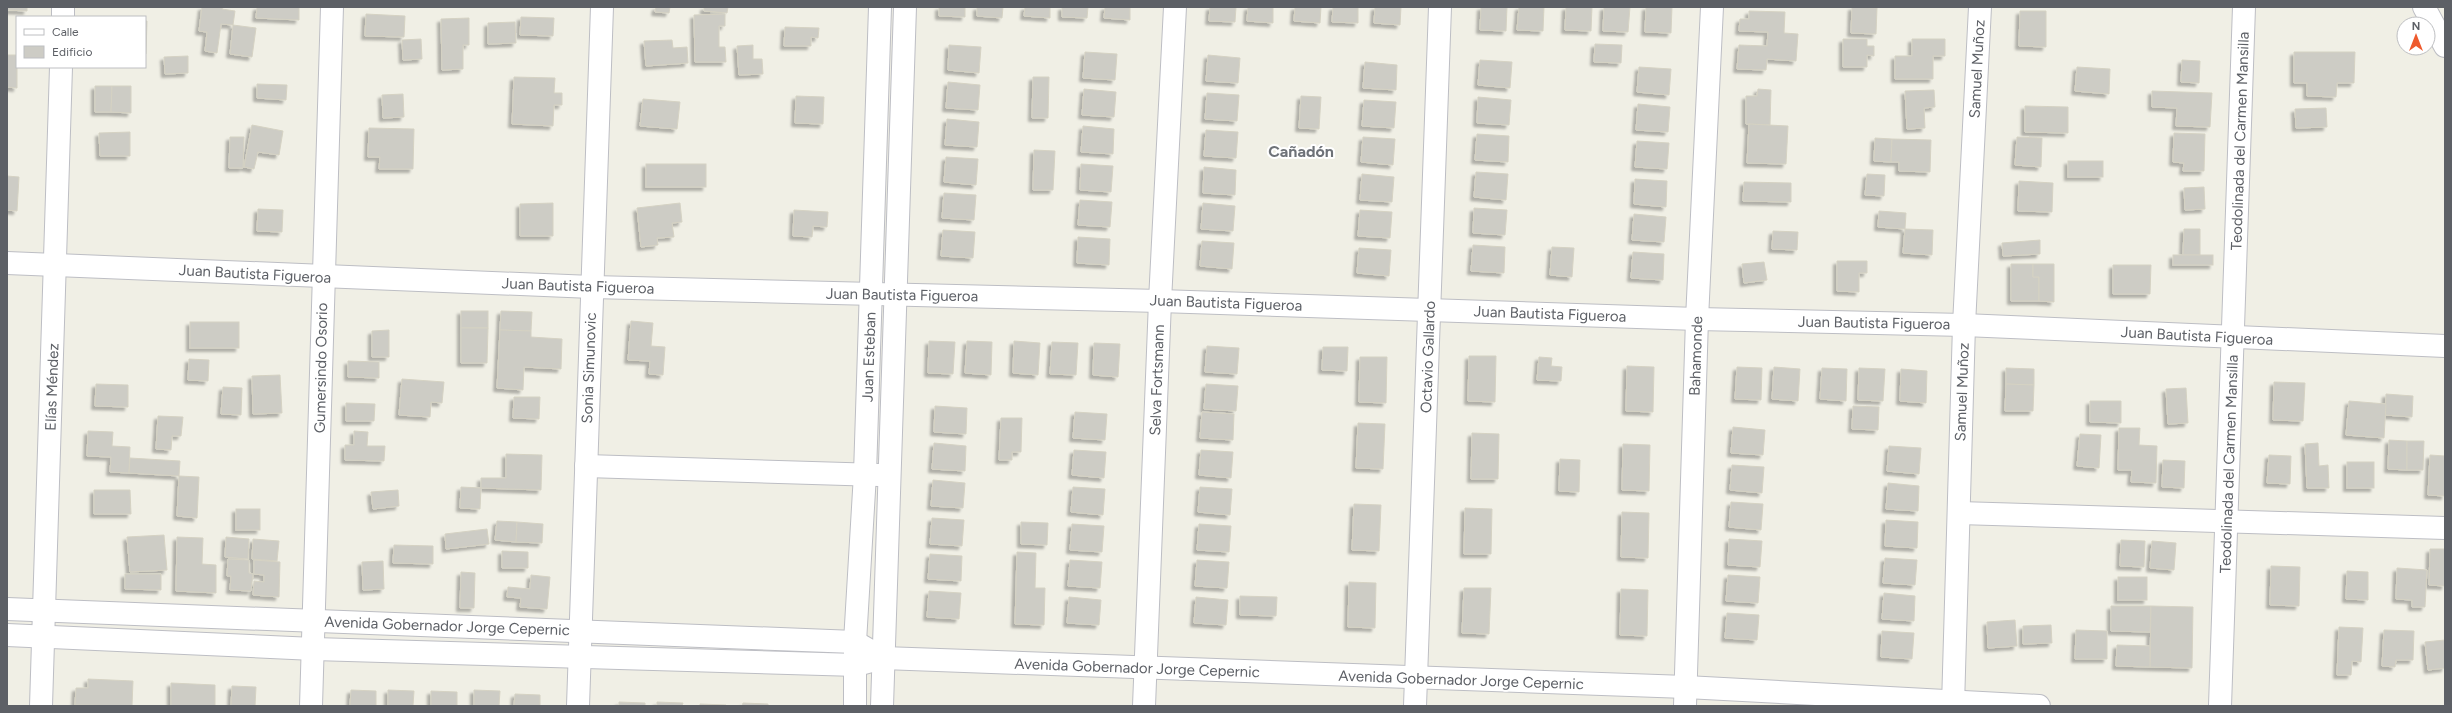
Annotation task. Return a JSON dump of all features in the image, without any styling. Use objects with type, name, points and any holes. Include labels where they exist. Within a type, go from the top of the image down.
[{"type":"street","name":"Gumersindo Osorio","points":[[312,706],[323,277],[332,7]]},
{"type":"street","name":"Sonia Simunovic","points":[[578,706],[602,7]]},
{"type":"street","name":"Juan Esteban","points":[[855,706],[857,665],[855,642],[865,474],[880,7]]},
{"type":"street","name":"Juan Esteban","points":[[882,706],[905,7]]},
{"type":"street","name":"Selva Fortsmann","points":[[1144,706],[1160,301],[1175,7]]},
{"type":"street","name":"Octavio Gallardo","points":[[1415,706],[1440,7]]},
{"type":"street","name":"Bahamonde","points":[[1686,697],[1698,319],[1712,7]]},
{"type":"street","name":"Samuel Muñoz","points":[[1953,704],[1964,325],[1980,7]]},
{"type":"street","name":"Teodolinada del Carmen Mansilla","points":[[2220,706],[2234,338],[2244,7]]},
{"type":"street","points":[[2424,7],[2445,46]]},
{"type":"street","name":"Elías Méndez","points":[[41,706],[61,68]]},
{"type":"street","name":"Juan Bautista Figueroa","points":[[7,263],[592,287],[1160,301],[1698,319],[1964,325],[2234,338],[2445,346]]},
{"type":"street","points":[[586,466],[890,475]]},
{"type":"street","points":[[1959,513],[2445,528]]},
{"type":"street","name":"Avenida Gobernador Jorge Cepernic","points":[[7,609],[855,642],[884,658]]},
{"type":"street","name":"Avenida Gobernador Jorge Cepernic","points":[[7,635],[314,649],[857,665],[884,658],[1415,678],[1686,697],[2039,706]]},
{"type":"building","points":[[7,7],[27,7],[27,11],[7,10]]},
{"type":"building","points":[[202,7],[223,7],[222,9],[235,11],[233,25],[221,24],[217,53],[205,51],[207,32],[199,31]]},
{"type":"building","points":[[257,7],[299,7],[299,20],[256,18]]},
{"type":"building","points":[[656,7],[670,7],[669,13],[655,12]]},
{"type":"building","points":[[704,7],[728,7],[727,13],[704,11]]},
{"type":"building","points":[[939,7],[965,7],[965,17],[939,16]]},
{"type":"building","points":[[977,7],[1003,7],[1002,18],[977,16]]},
{"type":"building","points":[[1025,7],[1050,7],[1050,18],[1024,16]]},
{"type":"building","points":[[1062,7],[1088,7],[1087,18],[1062,17]]},
{"type":"building","points":[[1105,7],[1130,7],[1130,20],[1104,18]]},
{"type":"building","points":[[1210,7],[1236,7],[1235,22],[1209,21]]},
{"type":"building","points":[[1248,7],[1273,7],[1273,23],[1247,21]]},
{"type":"building","points":[[1295,7],[1321,7],[1320,23],[1294,21]]},
{"type":"building","points":[[1333,7],[1358,7],[1358,23],[1332,22]]},
{"type":"building","points":[[1375,7],[1401,7],[1400,25],[1374,23]]},
{"type":"building","points":[[1481,7],[1507,7],[1506,31],[1480,30]]},
{"type":"building","points":[[1519,7],[1544,7],[1543,31],[1517,30]]},
{"type":"building","points":[[1566,7],[1592,7],[1591,31],[1565,30]]},
{"type":"building","points":[[1604,7],[1630,7],[1628,32],[1603,31]]},
{"type":"building","points":[[1646,7],[1672,7],[1671,33],[1645,32]]},
{"type":"building","points":[[1852,7],[1877,8],[1876,34],[1851,33]]},
{"type":"building","points":[[1749,11],[1785,12],[1784,33],[1798,34],[1796,61],[1767,59],[1766,70],[1737,69],[1739,45],[1767,46],[1768,32],[1739,31],[1740,19],[1749,19]]},
{"type":"building","points":[[2020,11],[2046,11],[2046,47],[2019,46]]},
{"type":"building","points":[[366,14],[405,16],[404,37],[365,36]]},
{"type":"building","points":[[725,14],[725,26],[719,26],[719,47],[725,47],[726,62],[695,62],[694,15]]},
{"type":"building","points":[[521,17],[554,18],[553,36],[520,35]]},
{"type":"building","points":[[469,18],[469,45],[463,45],[463,69],[442,70],[441,19]]},
{"type":"building","points":[[146,21],[147,21],[146,54]]},
{"type":"building","points":[[515,22],[516,43],[488,44],[488,23]]},
{"type":"building","points":[[233,25],[256,28],[252,57],[230,54]]},
{"type":"building","points":[[785,27],[819,28],[818,38],[811,37],[811,46],[784,46]]},
{"type":"building","points":[[421,39],[422,59],[403,60],[402,40]]},
{"type":"building","points":[[1843,39],[1867,39],[1867,46],[1874,46],[1874,56],[1867,55],[1867,67],[1843,67]]},
{"type":"building","points":[[1912,39],[1945,39],[1945,56],[1933,56],[1933,79],[1895,79],[1895,56],[1912,56]]},
{"type":"building","points":[[672,40],[673,48],[687,47],[688,63],[646,66],[644,41]]},
{"type":"building","points":[[1595,44],[1622,45],[1621,63],[1594,62]]},
{"type":"building","points":[[753,45],[753,59],[762,59],[763,74],[739,75],[737,46]]},
{"type":"building","points":[[949,45],[981,47],[979,73],[948,70]]},
{"type":"building","points":[[1085,52],[1117,54],[1115,80],[1083,78]]},
{"type":"building","points":[[2294,52],[2355,52],[2354,83],[2337,83],[2336,97],[2307,96],[2307,83],[2294,83]]},
{"type":"building","points":[[7,55],[16,55],[17,88],[7,87]]},
{"type":"building","points":[[1208,55],[1240,58],[1238,83],[1206,81]]},
{"type":"building","points":[[188,56],[188,73],[165,74],[164,57]]},
{"type":"building","points":[[1480,60],[1512,62],[1510,88],[1478,85]]},
{"type":"building","points":[[2182,60],[2200,61],[2199,83],[2181,82]]},
{"type":"building","points":[[1365,62],[1397,65],[1396,90],[1363,88]]},
{"type":"building","points":[[1639,67],[1671,69],[1669,95],[1637,92]]},
{"type":"building","points":[[2077,67],[2110,69],[2109,94],[2075,91]]},
{"type":"building","points":[[514,77],[555,78],[554,93],[562,93],[562,105],[554,105],[553,126],[512,124]]},
{"type":"building","points":[[1033,77],[1049,77],[1048,118],[1032,118]]},
{"type":"building","points":[[948,82],[980,85],[978,110],[946,108]]},
{"type":"building","points":[[257,84],[287,85],[286,100],[257,98]]},
{"type":"building","points":[[95,86],[112,86],[111,112],[95,112]]},
{"type":"building","points":[[112,86],[131,86],[131,113],[111,112]]},
{"type":"building","points":[[1084,89],[1116,92],[1114,117],[1082,115]]},
{"type":"building","points":[[1758,89],[1771,90],[1770,125],[1746,124],[1746,96],[1757,96]]},
{"type":"building","points":[[1934,90],[1935,107],[1924,108],[1925,128],[1907,129],[1905,91]]},
{"type":"building","points":[[2152,91],[2212,93],[2210,127],[2176,126],[2177,108],[2152,107]]},
{"type":"building","points":[[1207,93],[1239,95],[1237,121],[1205,119]]},
{"type":"building","points":[[403,94],[404,117],[383,118],[382,95]]},
{"type":"building","points":[[796,96],[824,97],[823,124],[795,123]]},
{"type":"building","points":[[1301,96],[1321,97],[1319,129],[1299,128]]},
{"type":"building","points":[[1478,97],[1511,100],[1509,125],[1477,123]]},
{"type":"building","points":[[643,99],[680,102],[677,129],[640,126]]},
{"type":"building","points":[[1364,100],[1396,102],[1394,128],[1362,126]]},
{"type":"building","points":[[1638,104],[1670,107],[1668,132],[1636,130]]},
{"type":"building","points":[[2025,106],[2068,107],[2068,133],[2025,132]]},
{"type":"building","points":[[2326,108],[2327,127],[2296,128],[2295,109]]},
{"type":"building","points":[[947,119],[979,122],[977,147],[945,145]]},
{"type":"building","points":[[1749,124],[1788,126],[1786,164],[1747,163]]},
{"type":"building","points":[[252,125],[283,131],[279,155],[258,152],[254,169],[244,167]]},
{"type":"building","points":[[1083,126],[1114,129],[1113,154],[1081,152]]},
{"type":"building","points":[[369,128],[414,129],[413,169],[379,169],[380,157],[368,157]]},
{"type":"building","points":[[1206,130],[1238,132],[1236,158],[1204,156]]},
{"type":"building","points":[[130,132],[130,156],[100,156],[99,133]]},
{"type":"building","points":[[2174,133],[2205,134],[2204,171],[2183,171],[2184,163],[2173,162]]},
{"type":"building","points":[[1477,134],[1509,136],[1508,162],[1475,160]]},
{"type":"building","points":[[230,137],[244,137],[243,168],[229,168]]},
{"type":"building","points":[[1363,137],[1395,139],[1393,165],[1361,162]]},
{"type":"building","points":[[2017,137],[2042,138],[2041,167],[2015,165]]},
{"type":"building","points":[[1875,138],[1892,139],[1891,162],[1874,161]]},
{"type":"building","points":[[1892,139],[1931,140],[1930,172],[1899,171],[1899,162],[1891,162]]},
{"type":"building","points":[[1637,141],[1669,143],[1667,169],[1635,167]]},
{"type":"building","points":[[1034,150],[1055,151],[1053,190],[1033,190]]},
{"type":"building","points":[[946,157],[978,159],[976,185],[944,182]]},
{"type":"building","points":[[2068,161],[2103,161],[2103,177],[2068,177]]},
{"type":"building","points":[[646,164],[706,164],[706,187],[646,187]]},
{"type":"building","points":[[1081,164],[1113,166],[1111,192],[1080,190]]},
{"type":"building","points":[[1204,167],[1236,170],[1235,195],[1203,193]]},
{"type":"building","points":[[1476,172],[1508,174],[1506,200],[1474,197]]},
{"type":"building","points":[[1362,174],[1394,177],[1392,202],[1360,200]]},
{"type":"building","points":[[1867,174],[1885,175],[1884,196],[1865,195]]},
{"type":"building","points":[[7,176],[19,177],[17,211],[7,210]]},
{"type":"building","points":[[1635,179],[1667,181],[1666,207],[1634,204]]},
{"type":"building","points":[[2019,181],[2053,183],[2052,212],[2018,211]]},
{"type":"building","points":[[1744,182],[1791,183],[1791,202],[1743,201]]},
{"type":"building","points":[[2204,187],[2205,209],[2185,210],[2184,188]]},
{"type":"building","points":[[944,193],[976,195],[974,220],[942,218]]},
{"type":"building","points":[[1080,200],[1112,202],[1110,227],[1078,225]]},
{"type":"building","points":[[553,203],[553,236],[520,236],[520,204]]},
{"type":"building","points":[[680,203],[682,222],[672,223],[674,237],[657,238],[658,245],[641,247],[637,208]]},
{"type":"building","points":[[1203,203],[1235,206],[1233,231],[1201,229]]},
{"type":"building","points":[[1474,208],[1507,210],[1505,235],[1473,233]]},
{"type":"building","points":[[258,209],[283,210],[282,232],[257,231]]},
{"type":"building","points":[[794,210],[828,212],[827,227],[813,226],[812,237],[793,236]]},
{"type":"building","points":[[1360,210],[1392,212],[1390,238],[1358,236]]},
{"type":"building","points":[[1879,211],[1906,213],[1905,229],[1878,227]]},
{"type":"building","points":[[1634,214],[1666,217],[1664,242],[1632,240]]},
{"type":"building","points":[[1905,229],[1933,230],[1932,255],[1903,253]]},
{"type":"building","points":[[2184,229],[2200,229],[2200,255],[2183,255]]},
{"type":"building","points":[[943,230],[975,232],[973,258],[941,256]]},
{"type":"building","points":[[1773,231],[1798,232],[1797,250],[1772,249]]},
{"type":"building","points":[[1078,237],[1110,239],[1109,265],[1077,263]]},
{"type":"building","points":[[2040,240],[2040,254],[2003,256],[2002,243]]},
{"type":"building","points":[[1202,241],[1234,243],[1232,269],[1200,266]]},
{"type":"building","points":[[1473,245],[1505,247],[1504,273],[1471,271]]},
{"type":"building","points":[[1552,247],[1574,248],[1572,277],[1550,275]]},
{"type":"building","points":[[1359,248],[1391,250],[1389,276],[1357,273]]},
{"type":"building","points":[[1633,252],[1664,254],[1663,280],[1631,278]]},
{"type":"building","points":[[2173,255],[2213,255],[2213,265],[2173,265]]},
{"type":"building","points":[[1837,261],[1867,261],[1867,273],[1859,273],[1859,292],[1837,291]]},
{"type":"building","points":[[1764,262],[1767,280],[1744,283],[1742,264]]},
{"type":"building","points":[[2011,264],[2033,264],[2033,277],[2039,277],[2039,301],[2011,301]]},
{"type":"building","points":[[2033,264],[2054,264],[2054,302],[2039,301],[2039,277],[2033,277]]},
{"type":"building","points":[[2113,265],[2151,265],[2150,294],[2113,294]]},
{"type":"building","points":[[461,311],[488,311],[488,328],[461,328]]},
{"type":"building","points":[[501,311],[532,312],[531,331],[500,330]]},
{"type":"building","points":[[631,321],[653,323],[651,346],[665,347],[663,375],[649,374],[650,361],[628,360]]},
{"type":"building","points":[[190,322],[239,322],[239,348],[190,348]]},
{"type":"building","points":[[461,328],[488,328],[487,363],[461,363]]},
{"type":"building","points":[[389,330],[389,357],[372,357],[372,331]]},
{"type":"building","points":[[500,330],[531,331],[531,337],[562,339],[561,369],[524,367],[523,390],[497,388]]},
{"type":"building","points":[[929,341],[955,342],[953,374],[928,373]]},
{"type":"building","points":[[967,341],[992,342],[991,375],[965,373]]},
{"type":"building","points":[[1014,341],[1040,343],[1038,375],[1013,373]]},
{"type":"building","points":[[1052,342],[1078,343],[1076,375],[1050,374]]},
{"type":"building","points":[[1094,343],[1120,344],[1118,377],[1093,375]]},
{"type":"building","points":[[1207,346],[1239,348],[1237,374],[1205,372]]},
{"type":"building","points":[[1323,347],[1348,347],[1347,371],[1322,370]]},
{"type":"building","points":[[1469,356],[1496,356],[1495,402],[1468,401]]},
{"type":"building","points":[[1360,357],[1387,357],[1386,403],[1359,402]]},
{"type":"building","points":[[1539,357],[1552,358],[1551,366],[1562,367],[1561,381],[1537,380]]},
{"type":"building","points":[[189,359],[209,360],[208,381],[188,380]]},
{"type":"building","points":[[348,361],[379,362],[379,378],[348,377]]},
{"type":"building","points":[[1627,366],[1654,367],[1653,412],[1626,411]]},
{"type":"building","points":[[1737,367],[1762,368],[1761,400],[1735,399]]},
{"type":"building","points":[[1774,367],[1800,369],[1798,401],[1772,399]]},
{"type":"building","points":[[1822,368],[1847,369],[1846,401],[1820,399]]},
{"type":"building","points":[[1859,368],[1885,369],[1883,401],[1858,400]]},
{"type":"building","points":[[2006,368],[2034,369],[2034,385],[2006,384]]},
{"type":"building","points":[[1901,369],[1927,371],[1926,403],[1900,401]]},
{"type":"building","points":[[280,375],[282,413],[253,414],[252,376]]},
{"type":"building","points":[[402,379],[444,382],[442,403],[431,402],[430,417],[399,415]]},
{"type":"building","points":[[2274,382],[2305,383],[2303,421],[2273,420]]},
{"type":"building","points":[[96,384],[128,385],[128,407],[95,406]]},
{"type":"building","points":[[1206,384],[1238,386],[1236,411],[1204,409]]},
{"type":"building","points":[[2006,384],[2034,385],[2033,411],[2005,411]]},
{"type":"building","points":[[223,387],[242,388],[241,415],[221,414]]},
{"type":"building","points":[[2186,388],[2188,423],[2168,424],[2166,389]]},
{"type":"building","points":[[2386,394],[2413,396],[2412,417],[2385,415]]},
{"type":"building","points":[[514,397],[540,397],[539,419],[513,418]]},
{"type":"building","points":[[2090,401],[2121,401],[2121,423],[2090,422]]},
{"type":"building","points":[[2349,401],[2386,404],[2384,438],[2346,435]]},
{"type":"building","points":[[346,403],[375,404],[374,421],[346,421]]},
{"type":"building","points":[[935,406],[967,408],[966,434],[934,432]]},
{"type":"building","points":[[1853,406],[1879,407],[1878,430],[1852,429]]},
{"type":"building","points":[[1075,412],[1107,414],[1105,440],[1073,438]]},
{"type":"building","points":[[1202,412],[1234,414],[1233,440],[1200,438]]},
{"type":"building","points":[[158,416],[183,417],[181,436],[172,436],[171,450],[156,449]]},
{"type":"building","points":[[1001,418],[1022,418],[1021,452],[1012,452],[1012,460],[999,460]]},
{"type":"building","points":[[1358,423],[1385,424],[1383,469],[1356,468]]},
{"type":"building","points":[[1733,427],[1765,430],[1763,455],[1731,453]]},
{"type":"building","points":[[2119,428],[2140,428],[2139,445],[2157,446],[2156,483],[2131,482],[2132,470],[2118,470]]},
{"type":"building","points":[[88,431],[113,432],[112,446],[130,447],[129,473],[110,472],[111,457],[87,456]]},
{"type":"building","points":[[354,431],[368,432],[367,446],[385,446],[384,461],[345,460],[345,445],[354,445]]},
{"type":"building","points":[[1472,433],[1499,434],[1498,479],[1471,479]]},
{"type":"building","points":[[2080,434],[2101,435],[2099,468],[2077,466]]},
{"type":"building","points":[[2389,440],[2407,441],[2407,470],[2388,469]]},
{"type":"building","points":[[2407,441],[2424,441],[2423,470],[2407,470]]},
{"type":"building","points":[[934,443],[966,446],[965,471],[932,469]]},
{"type":"building","points":[[2318,443],[2319,466],[2328,465],[2329,488],[2307,488],[2305,444]]},
{"type":"building","points":[[1623,444],[1650,445],[1649,491],[1622,490]]},
{"type":"building","points":[[1889,446],[1921,448],[1919,474],[1887,471]]},
{"type":"building","points":[[1074,450],[1106,452],[1104,478],[1072,475]]},
{"type":"building","points":[[1201,450],[1233,452],[1231,478],[1199,475]]},
{"type":"building","points":[[506,454],[542,455],[541,490],[481,488],[481,478],[506,478]]},
{"type":"building","points":[[2269,455],[2291,456],[2290,484],[2267,483]]},
{"type":"building","points":[[2430,455],[2445,456],[2445,496],[2428,495]]},
{"type":"building","points":[[130,458],[180,461],[179,476],[129,473]]},
{"type":"building","points":[[1560,459],[1580,460],[1579,492],[1559,491]]},
{"type":"building","points":[[2163,460],[2185,461],[2184,488],[2162,487]]},
{"type":"building","points":[[2347,462],[2374,462],[2374,488],[2347,488]]},
{"type":"building","points":[[1732,465],[1764,467],[1762,493],[1730,490]]},
{"type":"building","points":[[179,476],[199,477],[197,518],[177,516]]},
{"type":"building","points":[[933,480],[965,483],[963,508],[931,506]]},
{"type":"building","points":[[1888,483],[1919,486],[1918,511],[1886,509]]},
{"type":"building","points":[[461,487],[481,488],[480,509],[460,508]]},
{"type":"building","points":[[1073,487],[1105,489],[1103,515],[1071,512]]},
{"type":"building","points":[[1200,487],[1232,489],[1230,515],[1198,512]]},
{"type":"building","points":[[94,490],[130,490],[131,514],[94,514]]},
{"type":"building","points":[[398,490],[399,506],[373,509],[371,492]]},
{"type":"building","points":[[1731,502],[1763,504],[1761,530],[1729,527]]},
{"type":"building","points":[[1354,504],[1381,505],[1379,551],[1352,550]]},
{"type":"building","points":[[1465,508],[1492,509],[1491,554],[1464,554]]},
{"type":"building","points":[[236,509],[260,509],[260,530],[236,530]]},
{"type":"building","points":[[1622,512],[1649,513],[1648,558],[1621,557]]},
{"type":"building","points":[[932,518],[964,520],[962,546],[930,544]]},
{"type":"building","points":[[1886,520],[1918,522],[1917,548],[1885,546]]},
{"type":"building","points":[[497,521],[517,522],[516,542],[495,540]]},
{"type":"building","points":[[517,522],[543,524],[542,543],[516,542]]},
{"type":"building","points":[[1021,522],[1048,523],[1047,545],[1021,544]]},
{"type":"building","points":[[1072,524],[1104,526],[1102,552],[1070,550]]},
{"type":"building","points":[[1199,524],[1231,526],[1229,552],[1197,550]]},
{"type":"building","points":[[487,529],[489,544],[446,549],[445,534]]},
{"type":"building","points":[[164,535],[167,570],[130,572],[127,537]]},
{"type":"building","points":[[177,537],[203,538],[202,564],[216,565],[216,593],[176,591]]},
{"type":"building","points":[[226,537],[249,539],[248,559],[225,557]]},
{"type":"building","points":[[253,539],[279,541],[277,561],[252,559]]},
{"type":"building","points":[[1729,539],[1762,541],[1760,567],[1728,565]]},
{"type":"building","points":[[2121,540],[2145,541],[2144,567],[2120,566]]},
{"type":"building","points":[[2152,541],[2176,543],[2174,570],[2150,568]]},
{"type":"building","points":[[394,545],[433,546],[433,564],[393,563]]},
{"type":"building","points":[[2430,549],[2445,549],[2445,586],[2429,585]]},
{"type":"building","points":[[502,551],[528,552],[528,568],[502,568]]},
{"type":"building","points":[[1017,552],[1036,553],[1035,588],[1045,588],[1044,625],[1015,624]]},
{"type":"building","points":[[930,554],[962,556],[961,581],[928,579]]},
{"type":"building","points":[[1885,558],[1917,560],[1915,585],[1883,583]]},
{"type":"building","points":[[228,559],[249,560],[249,573],[253,574],[251,591],[230,590],[231,576],[227,576]]},
{"type":"building","points":[[254,560],[280,562],[279,597],[253,595],[254,581],[264,582],[264,575],[254,574]]},
{"type":"building","points":[[1070,560],[1102,562],[1100,588],[1068,586]]},
{"type":"building","points":[[1197,560],[1229,562],[1227,588],[1195,586]]},
{"type":"building","points":[[383,561],[384,589],[363,590],[362,562]]},
{"type":"building","points":[[2271,566],[2300,567],[2299,606],[2270,605]]},
{"type":"building","points":[[2397,568],[2427,570],[2425,607],[2412,607],[2412,600],[2396,599]]},
{"type":"building","points":[[2347,571],[2368,572],[2368,600],[2346,599]]},
{"type":"building","points":[[461,572],[475,573],[474,608],[460,608]]},
{"type":"building","points":[[125,574],[161,574],[161,590],[125,589]]},
{"type":"building","points":[[531,575],[550,577],[547,609],[520,607],[521,598],[507,597],[508,587],[530,589]]},
{"type":"building","points":[[1728,575],[1760,577],[1758,603],[1726,601]]},
{"type":"building","points":[[2118,577],[2147,577],[2147,600],[2118,600]]},
{"type":"building","points":[[1349,582],[1376,583],[1375,628],[1348,627]]},
{"type":"building","points":[[1464,588],[1491,588],[1489,634],[1462,633]]},
{"type":"building","points":[[1621,589],[1648,590],[1647,636],[1620,635]]},
{"type":"building","points":[[929,591],[961,593],[959,619],[927,617]]},
{"type":"building","points":[[1884,593],[1915,596],[1914,621],[1882,619]]},
{"type":"building","points":[[1240,596],[1277,597],[1276,616],[1240,615]]},
{"type":"building","points":[[1069,597],[1101,600],[1099,625],[1067,623]]},
{"type":"building","points":[[1196,597],[1228,600],[1226,625],[1194,623]]},
{"type":"building","points":[[2111,606],[2151,606],[2150,632],[2111,631]]},
{"type":"building","points":[[2151,606],[2193,607],[2192,668],[2150,667]]},
{"type":"building","points":[[1727,613],[1759,615],[1757,640],[1725,638]]},
{"type":"building","points":[[2015,620],[2017,646],[1988,648],[1987,622]]},
{"type":"building","points":[[2051,625],[2052,643],[2023,644],[2023,626]]},
{"type":"building","points":[[2339,627],[2363,628],[2361,662],[2352,661],[2351,675],[2337,675]]},
{"type":"building","points":[[2076,630],[2107,631],[2107,659],[2075,659]]},
{"type":"building","points":[[2384,630],[2414,631],[2413,660],[2396,660],[2395,667],[2382,666]]},
{"type":"building","points":[[1882,631],[1914,633],[1912,659],[1881,657]]},
{"type":"building","points":[[2445,640],[2445,668],[2428,670],[2425,642]]},
{"type":"building","points":[[2117,645],[2150,646],[2150,667],[2116,666]]},
{"type":"building","points":[[88,679],[133,681],[132,706],[75,705],[76,688],[88,688]]},
{"type":"building","points":[[171,683],[215,685],[215,706],[171,706]]},
{"type":"building","points":[[232,686],[256,687],[255,706],[231,706]]},
{"type":"building","points":[[351,690],[376,691],[376,706],[350,706]]},
{"type":"building","points":[[388,690],[414,691],[413,706],[388,706]]},
{"type":"building","points":[[474,690],[500,691],[499,706],[474,706]]},
{"type":"building","points":[[431,691],[457,692],[457,706],[431,706]]},
{"type":"building","points":[[515,694],[540,695],[540,706],[514,706]]},
{"type":"building","points":[[619,702],[645,703],[645,706],[619,706]]},
{"type":"building","points":[[657,702],[683,703],[682,706],[657,706]]},
{"type":"building","points":[[743,703],[768,704],[768,706],[742,706]]},
{"type":"building","points":[[700,704],[726,705],[726,706],[700,706]]},
{"type":"district","name":"Cañadón","points":[[1301,151]]}]
